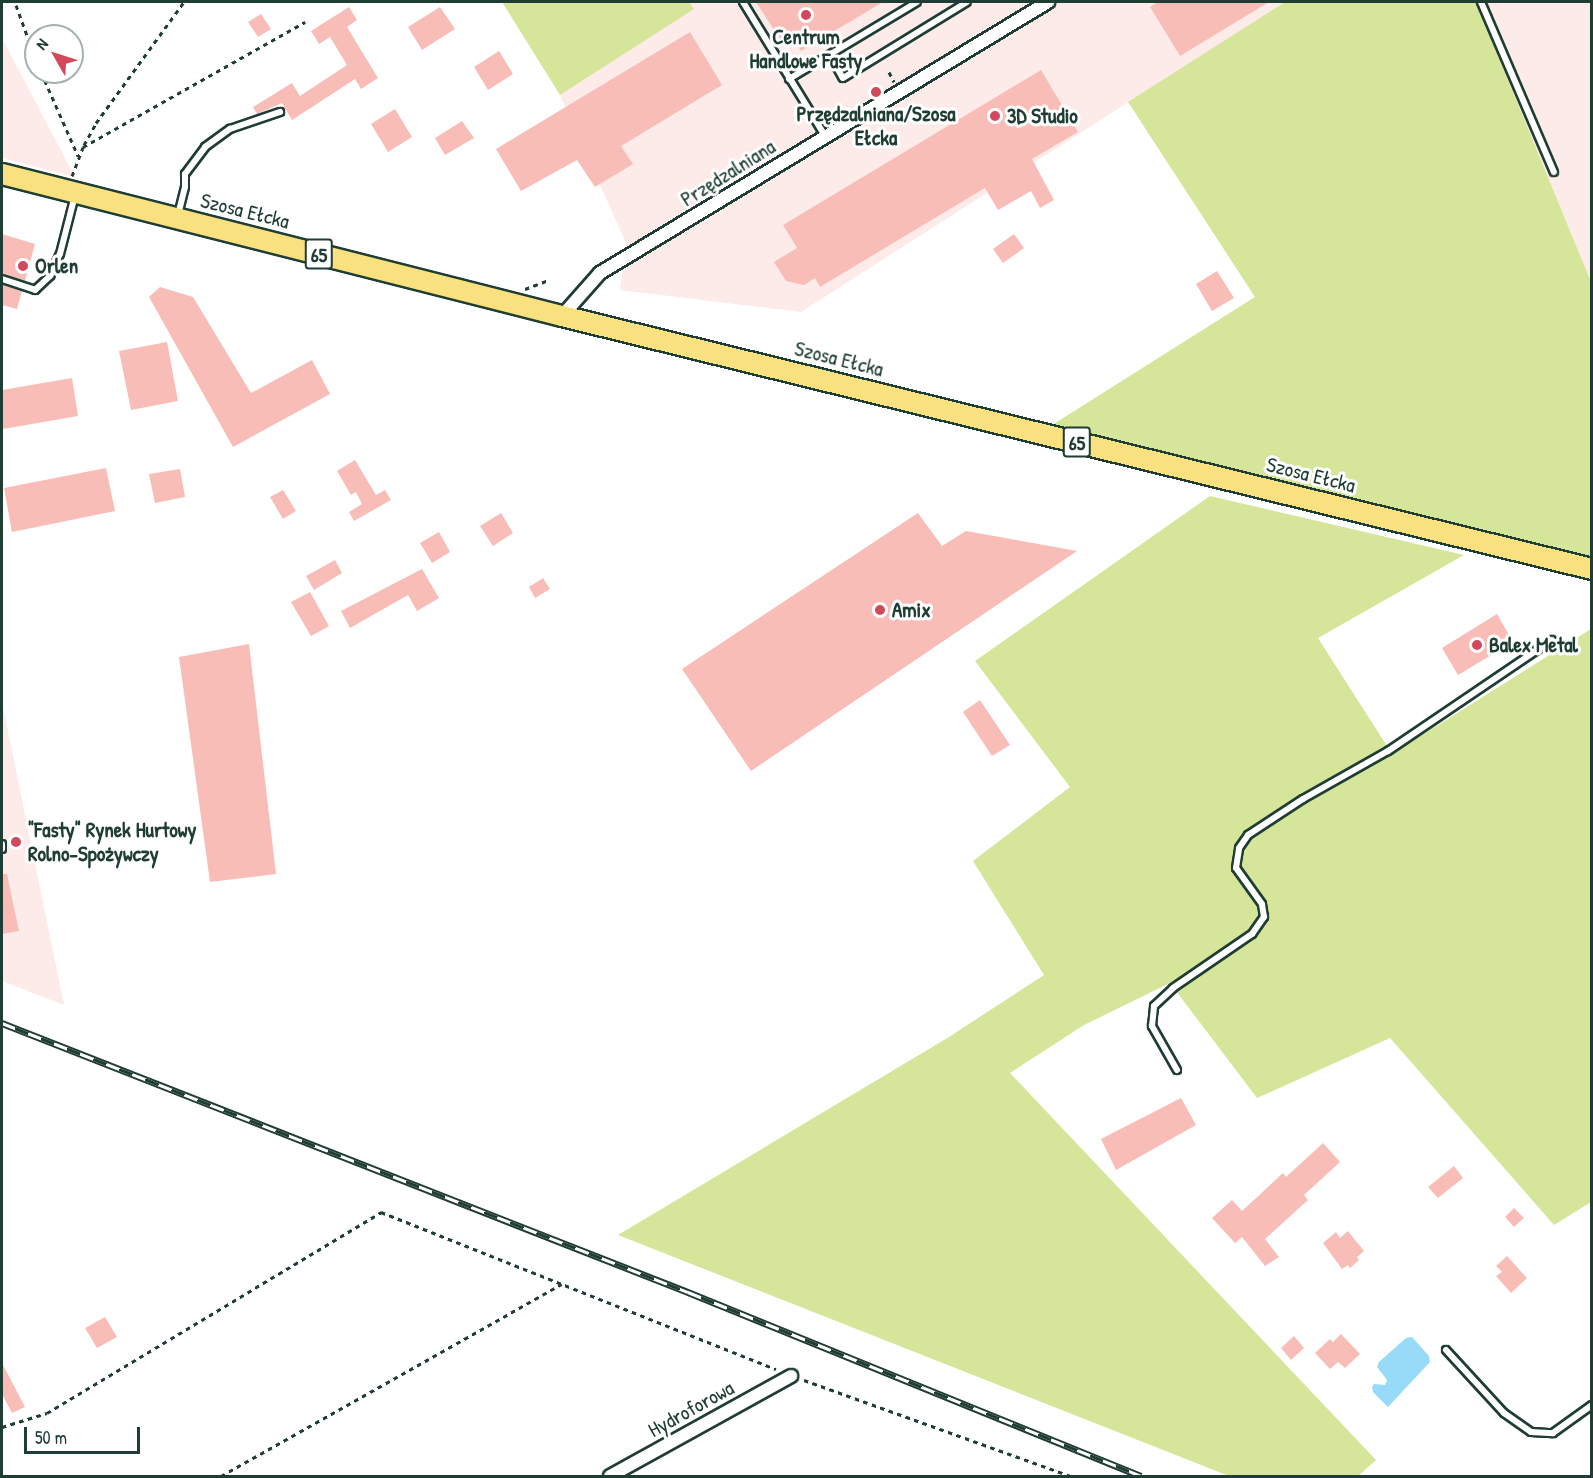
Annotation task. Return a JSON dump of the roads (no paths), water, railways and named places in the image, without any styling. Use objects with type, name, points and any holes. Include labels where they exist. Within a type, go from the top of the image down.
[{"type":"main road","name":"65","points":[[2,174],[71,192]]},
{"type":"main road","name":"Szosa Ełcka","points":[[71,192],[562,316],[1592,569]]},
{"type":"street","name":"Przędzalniana","points":[[562,316],[600,273],[1048,2]]},
{"type":"street","name":"Hydroforowa","points":[[610,1476],[791,1376]]},
{"type":"lane","points":[[743,2],[825,136]]},
{"type":"lane","points":[[789,80],[917,2]]},
{"type":"lane","points":[[830,55],[843,78],[967,2]]},
{"type":"lane","points":[[1481,2],[1554,172]]},
{"type":"lane","points":[[177,218],[185,187],[185,174],[205,147],[230,129],[280,112]]},
{"type":"lane","points":[[2,279],[35,290],[50,276],[60,254],[71,192]]},
{"type":"lane","points":[[1177,1070],[1152,1026],[1154,1006],[1173,988],[1252,934],[1264,917],[1262,903],[1244,883],[1236,868],[1239,848],[1248,835],[1303,799],[1388,751],[1552,640]]},
{"type":"lane","points":[[2,844],[2,849]]},
{"type":"lane","points":[[1446,1350],[1504,1413],[1531,1432],[1553,1433],[1592,1405]]},
{"type":"water","points":[[1412,1337],[1429,1356],[1430,1362],[1388,1407],[1373,1392],[1374,1384],[1385,1385],[1387,1380],[1377,1367],[1379,1362],[1406,1338]]},
{"type":"railway","points":[[2,1023],[688,1292],[1141,1476]]},
{"type":"place","name":"Centrum Handlowe Fasty","points":[[806,15]]},
{"type":"place","name":"Przędzalniana/Szosa Ełcka","points":[[876,92]]},
{"type":"place","name":"3D Studio","points":[[995,116]]},
{"type":"place","name":"Orlen","points":[[23,266]]},
{"type":"place","name":"Amix","points":[[880,610]]},
{"type":"place","name":"Balex Metal","points":[[1477,645]]},
{"type":"place","name":"\"Fasty\" Rynek Hurtowy Rolno-Spożywczy","points":[[16,842]]}]
